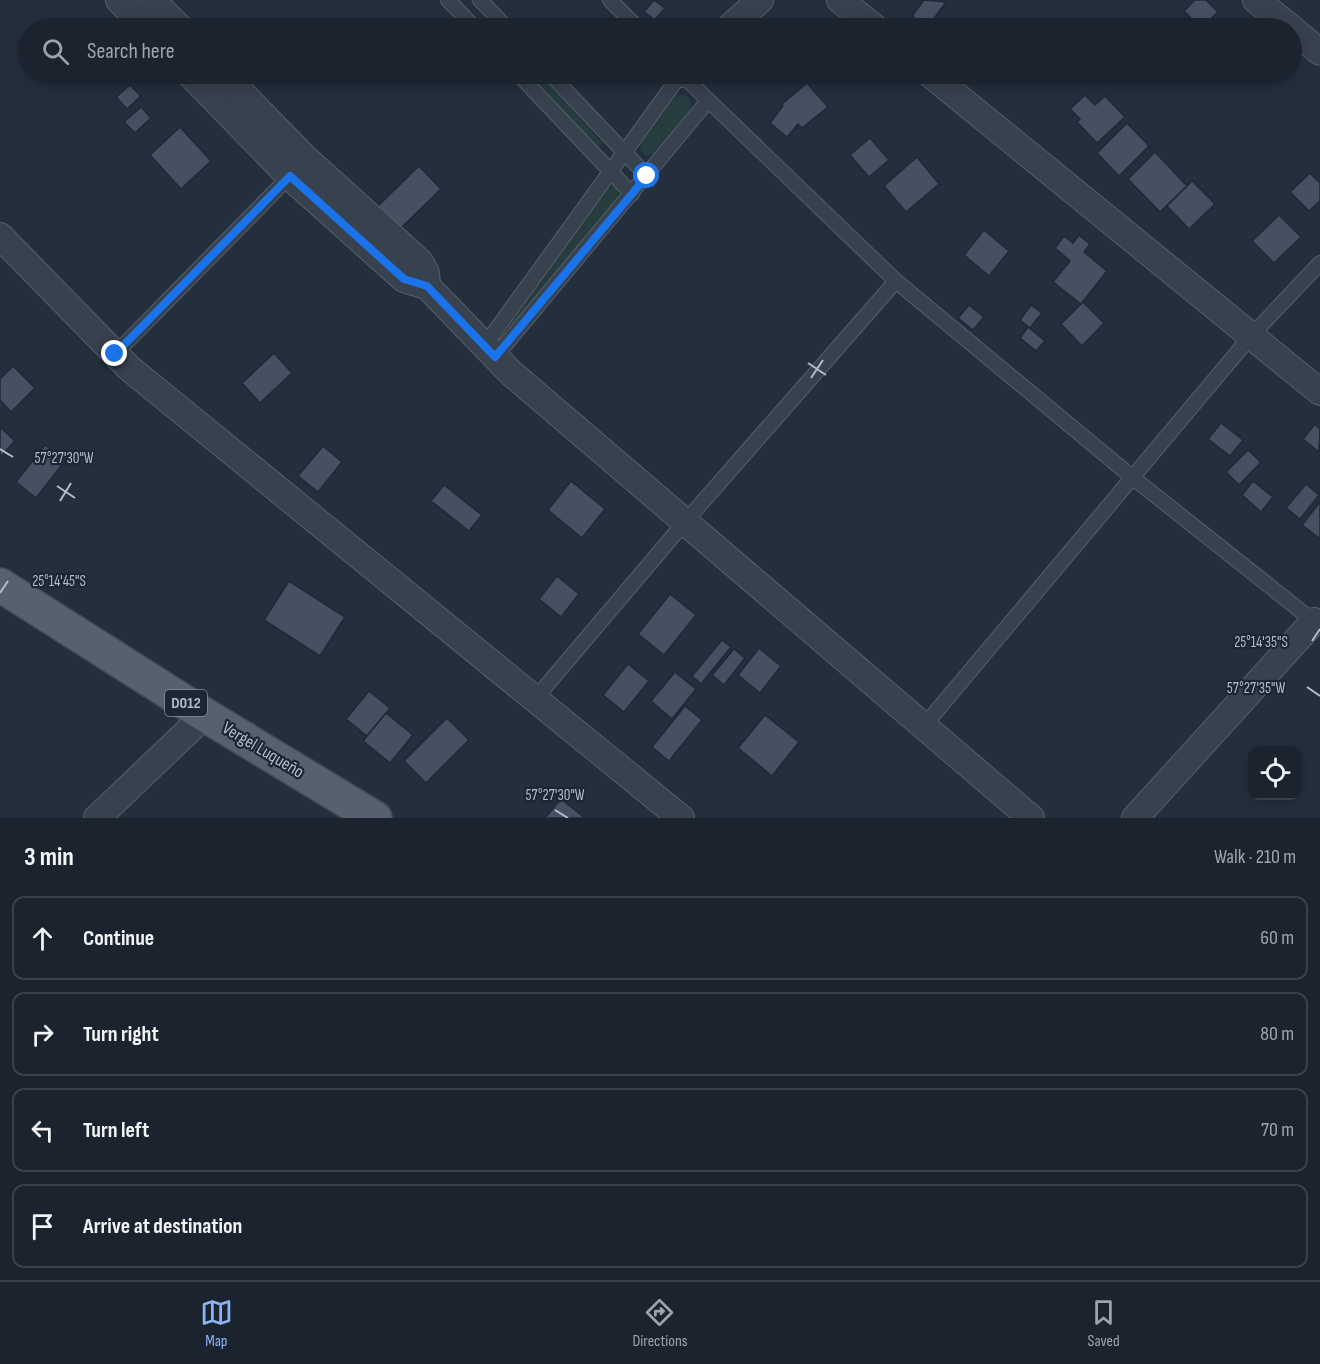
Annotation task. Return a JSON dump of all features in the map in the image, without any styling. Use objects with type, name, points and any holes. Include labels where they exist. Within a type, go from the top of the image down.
[{"type":"main road","name":"Vergel Luqueño","points":[[0,585],[205,715],[375,818]]},
{"type":"street","points":[[119,0],[137,18]]},
{"type":"street","points":[[152,0],[170,18]]},
{"type":"street","points":[[740,18],[760,0]]},
{"type":"street","points":[[840,0],[862,18]]},
{"type":"street","points":[[1256,0],[1278,18]]},
{"type":"street","points":[[1302,38],[1320,52]]},
{"type":"street","points":[[201,84],[298,168],[420,262],[426,273],[427,286],[490,351],[685,522],[1031,818]]},
{"type":"street","points":[[231,84],[298,168]]},
{"type":"street","points":[[942,84],[1320,392]]},
{"type":"street","points":[[0,236],[129,368],[681,818]]},
{"type":"street","points":[[1135,818],[1317,624]]},
{"type":"street","points":[[98,818],[205,715]]},
{"type":"lane","points":[[448,0],[465,18]]},
{"type":"lane","points":[[480,0],[497,18]]},
{"type":"lane","points":[[610,0],[628,18]]},
{"type":"lane","points":[[528,84],[632,194]]},
{"type":"lane","points":[[559,84],[647,176]]},
{"type":"lane","points":[[490,351],[624,152],[674,84]]},
{"type":"lane","points":[[690,84],[896,281],[1132,477],[1317,624]]},
{"type":"lane","points":[[490,351],[632,194],[707,102]]},
{"type":"lane","points":[[115,354],[298,168]]},
{"type":"lane","points":[[924,726],[1251,336],[1320,263]]},
{"type":"lane","points":[[535,699],[685,522],[896,281]]},
{"type":"green space","points":[[538,84],[548,84],[603,144],[597,146]]},
{"type":"green space","points":[[677,95],[686,95],[691,100],[691,110],[654,154],[646,156],[640,149],[641,143]]},
{"type":"green space","points":[[613,186],[618,189],[617,198],[511,329],[507,328],[607,189]]},
{"type":"green space","points":[[0,599],[351,818],[340,818],[178,720],[0,606]]},
{"type":"building","points":[[654,0],[665,8],[657,18],[652,18],[644,12]]},
{"type":"building","points":[[924,0],[946,2],[934,18],[912,16]]},
{"type":"building","points":[[1195,0],[1206,0],[1218,12],[1212,18],[1191,18],[1184,11]]},
{"type":"building","points":[[808,84],[828,107],[802,128],[798,124],[787,137],[770,123],[783,106],[782,104]]},
{"type":"building","points":[[130,85],[141,96],[127,109],[116,97]]},
{"type":"building","points":[[1085,95],[1095,105],[1105,96],[1125,117],[1097,143],[1077,122],[1080,119],[1070,109]]},
{"type":"building","points":[[141,107],[151,118],[135,133],[124,122]]},
{"type":"building","points":[[1127,123],[1149,146],[1119,176],[1097,153]]},
{"type":"building","points":[[180,127],[211,161],[181,189],[150,155]]},
{"type":"building","points":[[870,138],[889,160],[869,177],[850,155]]},
{"type":"building","points":[[1155,152],[1187,186],[1160,212],[1128,179]]},
{"type":"building","points":[[917,157],[939,184],[906,212],[884,186]]},
{"type":"building","points":[[419,166],[441,189],[401,228],[378,206]]},
{"type":"building","points":[[1310,173],[1320,183],[1320,201],[1309,211],[1290,192]]},
{"type":"building","points":[[1192,181],[1215,204],[1189,229],[1167,206]]},
{"type":"building","points":[[1279,215],[1301,237],[1274,263],[1252,241]]},
{"type":"building","points":[[984,230],[1009,251],[989,276],[964,255]]},
{"type":"building","points":[[1079,235],[1090,244],[1084,252],[1107,271],[1081,304],[1053,282],[1070,261],[1055,248],[1064,236],[1073,243]]},
{"type":"building","points":[[1083,302],[1104,323],[1082,346],[1061,324]]},
{"type":"building","points":[[969,305],[984,317],[973,330],[958,318]]},
{"type":"building","points":[[1031,305],[1042,313],[1030,328],[1020,320]]},
{"type":"building","points":[[1028,327],[1045,341],[1036,351],[1020,338]]},
{"type":"building","points":[[274,353],[292,373],[260,403],[242,383]]},
{"type":"building","points":[[13,366],[35,388],[11,412],[0,400],[0,379]]},
{"type":"building","points":[[1221,423],[1243,440],[1230,456],[1208,439]]},
{"type":"building","points":[[1315,424],[1320,429],[1319,452],[1303,439]]},
{"type":"building","points":[[0,427],[15,441],[0,457]]},
{"type":"building","points":[[45,445],[65,461],[36,498],[16,482]]},
{"type":"building","points":[[323,446],[342,462],[318,492],[298,476]]},
{"type":"building","points":[[1248,450],[1261,462],[1239,485],[1226,472]]},
{"type":"building","points":[[571,481],[605,509],[582,538],[548,510]]},
{"type":"building","points":[[1253,481],[1273,497],[1261,512],[1242,495]]},
{"type":"building","points":[[1306,484],[1319,495],[1300,519],[1286,508]]},
{"type":"building","points":[[444,485],[482,515],[469,531],[431,501]]},
{"type":"building","points":[[1320,502],[1320,539],[1302,525]]},
{"type":"building","points":[[557,576],[579,594],[561,617],[539,599]]},
{"type":"building","points":[[289,581],[345,617],[320,656],[264,620]]},
{"type":"building","points":[[670,594],[696,615],[664,655],[638,634]]},
{"type":"building","points":[[722,640],[731,647],[701,684],[692,676]]},
{"type":"building","points":[[759,648],[781,666],[760,693],[738,675]]},
{"type":"building","points":[[734,649],[745,658],[724,685],[712,675]]},
{"type":"building","points":[[628,664],[649,681],[624,712],[603,695]]},
{"type":"building","points":[[675,672],[696,689],[672,719],[651,701]]},
{"type":"building","points":[[369,691],[390,708],[367,736],[346,719]]},
{"type":"building","points":[[685,706],[702,720],[669,761],[652,747]]},
{"type":"building","points":[[386,713],[413,735],[390,763],[363,741]]},
{"type":"building","points":[[765,715],[799,742],[772,776],[738,748]]},
{"type":"building","points":[[447,718],[469,740],[426,783],[404,761]]},
{"type":"building","points":[[561,799],[585,818],[545,818]]},
{"type":"route","points":[[115,354],[290,176],[404,279],[427,286],[495,357],[647,176]]}]
